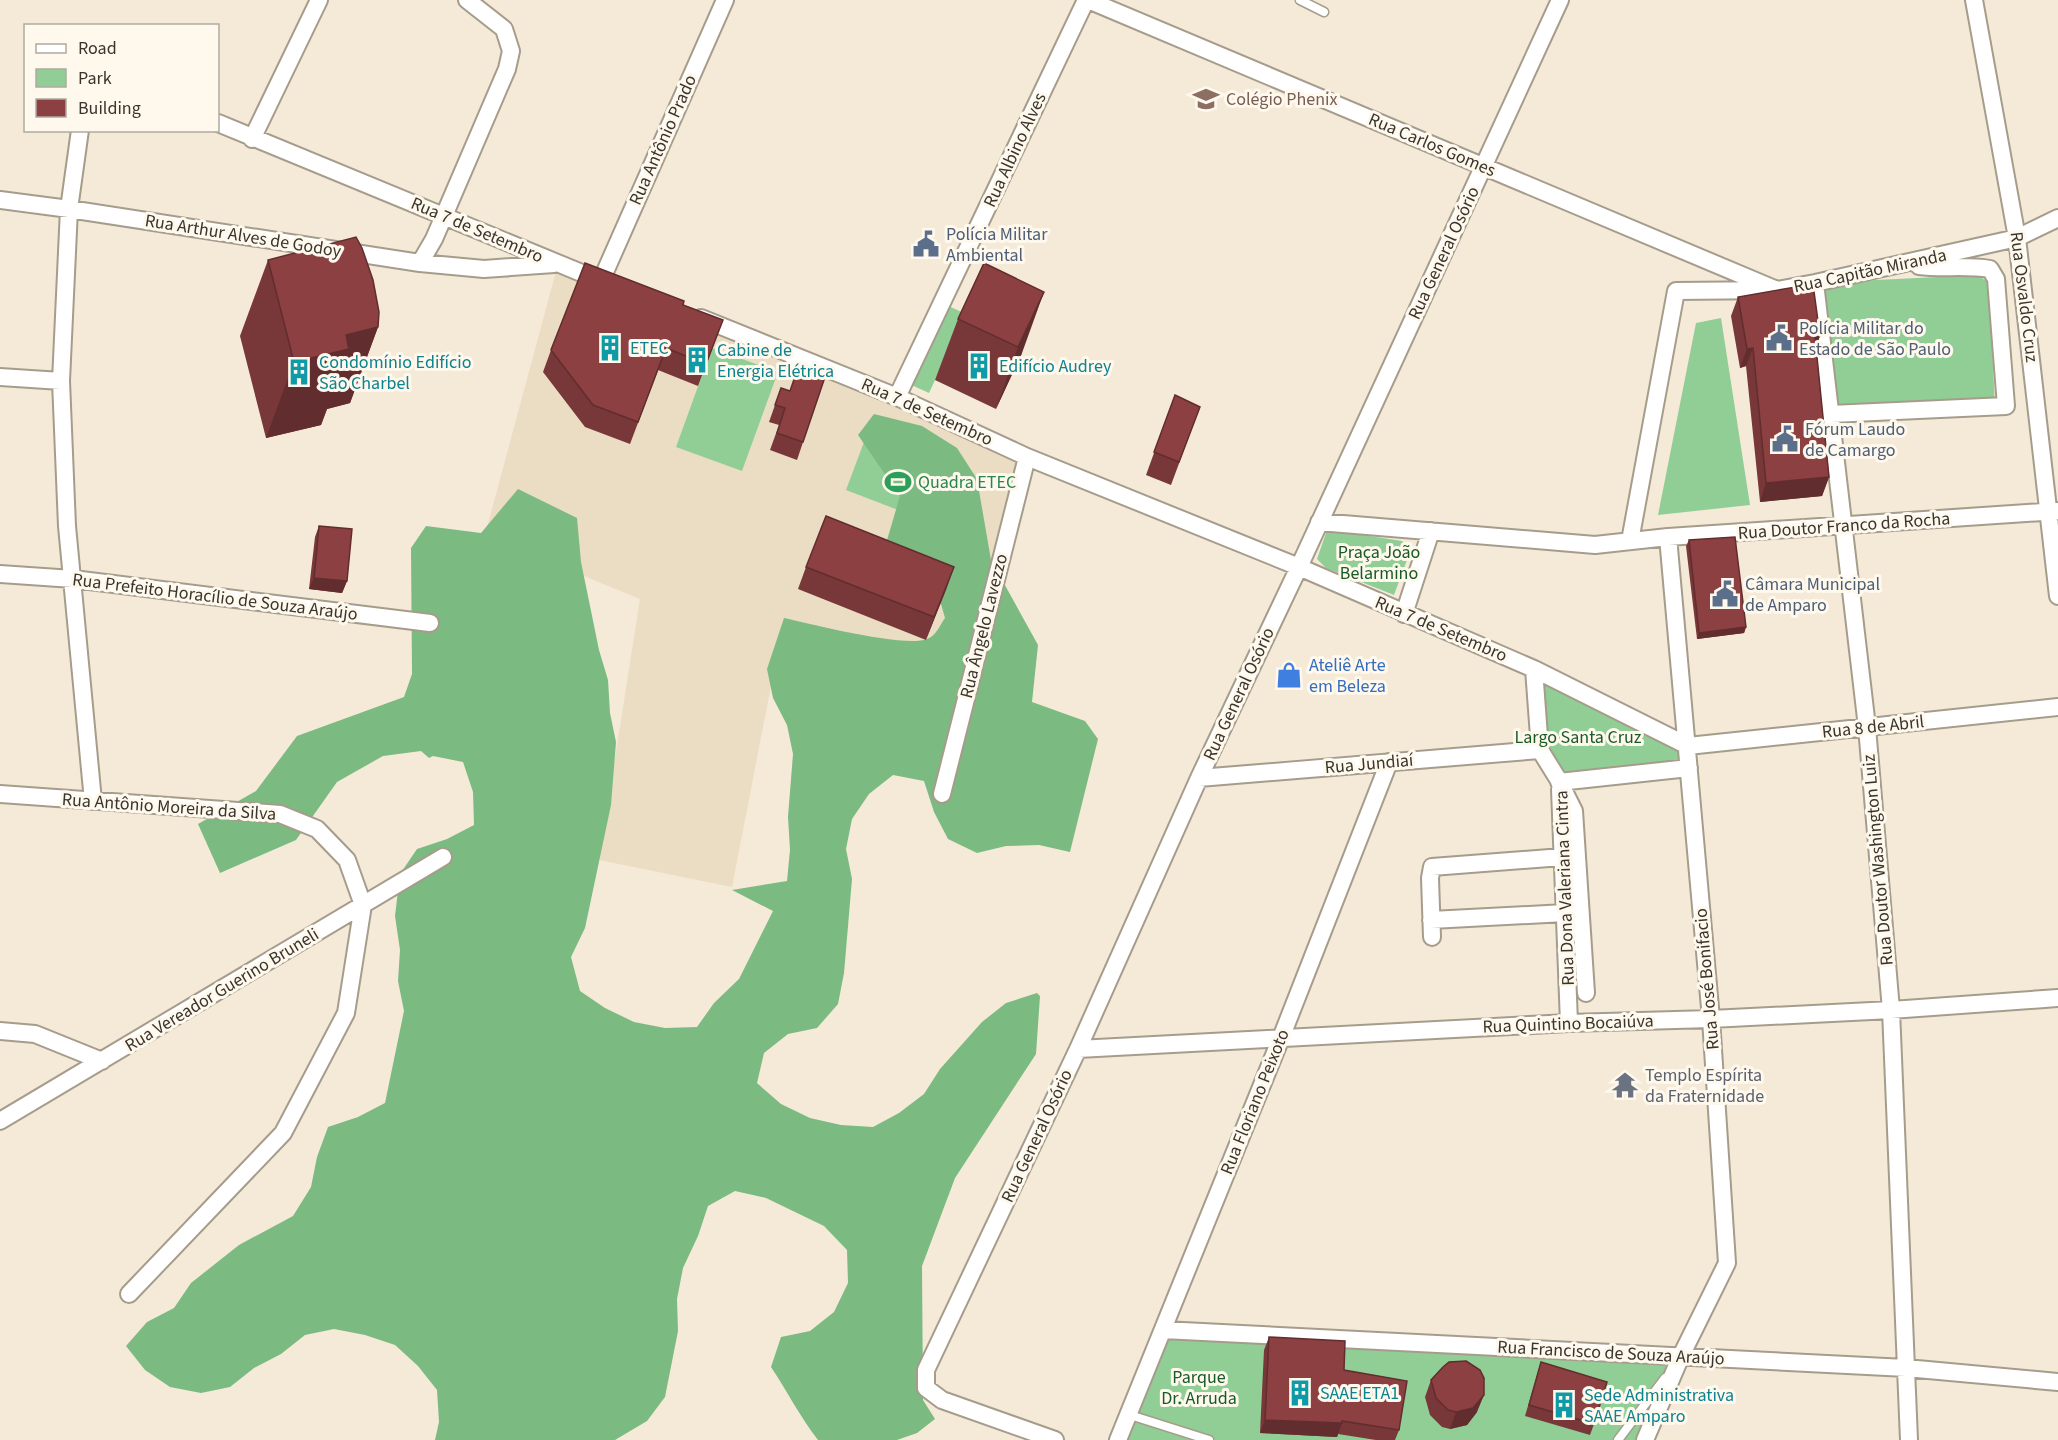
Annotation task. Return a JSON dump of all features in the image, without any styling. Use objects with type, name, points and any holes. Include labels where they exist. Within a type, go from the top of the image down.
[{"type":"street","points":[[252,139],[319,0]]},
{"type":"street","points":[[420,263],[444,216],[507,69],[511,51],[504,29],[467,0]]},
{"type":"street","name":"Rua Antônio Prado","points":[[606,283],[725,0]]},
{"type":"street","name":"Rua Carlos Gomes","points":[[1087,0],[1777,290]]},
{"type":"street","name":"Rua Albino Alves","points":[[897,397],[1087,0]]},
{"type":"street","name":"Rua General Osório","points":[[1055,1440],[942,1400],[926,1388],[926,1370],[1078,1049],[1199,778],[1299,567],[1560,0]]},
{"type":"street","name":"Rua Osvaldo Cruz","points":[[1974,0],[2017,238],[2054,511],[2058,596]]},
{"type":"street","name":"Rua 7 de Setembro","points":[[219,123],[606,283]]},
{"type":"street","points":[[80,132],[69,209],[61,381],[67,526],[93,801]]},
{"type":"street","name":"Rua Arthur Alves de Godoy","points":[[0,200],[420,263],[484,269],[558,264]]},
{"type":"street","name":"Rua Capitão Miranda","points":[[1630,541],[1676,291],[1777,290],[1815,283],[2017,238],[2058,218]]},
{"type":"street","points":[[1830,414],[2006,406],[1996,279],[1990,269],[1972,266],[1942,268],[1906,264]]},
{"type":"street","name":"Rua Doutor Washington Luiz","points":[[1815,283],[1867,727],[1891,1010],[1909,1440]]},
{"type":"street","name":"Rua 7 de Setembro","points":[[682,311],[897,397],[1027,457],[1299,567],[1533,669]]},
{"type":"street","points":[[0,377],[61,381]]},
{"type":"street","name":"Rua Ângelo Lavezzo","points":[[942,794],[1027,457]]},
{"type":"street","name":"Rua Doutor Franco da Rocha","points":[[1431,531],[1595,545],[1668,537],[2054,511]]},
{"type":"street","points":[[1319,522],[1431,531],[1404,614]]},
{"type":"street","name":"Rua José Bonifacio","points":[[1645,1440],[1681,1356],[1727,1263],[1711,1019],[1668,537]]},
{"type":"street","name":"Rua Prefeito Horacílio de Souza Araújo","points":[[0,574],[73,579],[430,623]]},
{"type":"street","points":[[1533,669],[1688,746]]},
{"type":"street","points":[[1533,669],[1540,750],[1559,782],[1689,768]]},
{"type":"street","name":"Rua 8 de Abril","points":[[1688,746],[2058,707]]},
{"type":"street","name":"Rua Jundiaí","points":[[1199,778],[1540,750]]},
{"type":"street","name":"Rua Floriano Peixoto","points":[[1118,1440],[1281,1038],[1389,762]]},
{"type":"street","name":"Rua Dona Valeriana Cintra","points":[[1559,782],[1569,1023]]},
{"type":"street","name":"Rua Dona Valeriana Cintra","points":[[1559,782],[1574,812],[1587,993]]},
{"type":"street","name":"Rua Antônio Moreira da Silva","points":[[0,794],[280,814],[317,829],[347,860],[363,905]]},
{"type":"street","name":"Rua Vereador Guerino Bruneli","points":[[0,1121],[443,857]]},
{"type":"street","points":[[1562,857],[1432,867],[1430,878],[1432,929],[1565,913]]},
{"type":"street","points":[[129,1294],[283,1133],[346,1013],[363,905]]},
{"type":"street","name":"Rua Quintino Bocaiúva","points":[[1078,1049],[1569,1023],[1891,1010],[2058,998]]},
{"type":"street","points":[[0,1031],[35,1034],[102,1061]]},
{"type":"street","name":"Rua Francisco de Souza Araújo","points":[[1163,1330],[1906,1368],[2058,1382]]},
{"type":"lane","points":[[1300,0],[1324,12]]},
{"type":"lane","points":[[1618,1440],[1681,1356]]},
{"type":"lane","points":[[1130,1415],[1209,1440]]},
{"type":"shaded area","points":[[558,264],[1027,457],[967,696],[784,619],[732,887],[599,860],[640,599],[485,535]]},
{"type":"green space","points":[[1978,275],[1989,283],[1995,407],[1831,414],[1815,283]]},
{"type":"green space","points":[[944,304],[966,314],[929,393],[907,383]]},
{"type":"green space","points":[[1721,318],[1750,505],[1658,515],[1696,323]]},
{"type":"green space","points":[[712,348],[778,372],[742,471],[676,447]]},
{"type":"green space","points":[[874,414],[922,426],[957,448],[977,479],[991,560],[1038,645],[1032,702],[1085,721],[1098,739],[1070,852],[1039,845],[1006,846],[977,853],[948,839],[934,812],[924,781],[893,775],[869,794],[852,819],[846,849],[852,879],[844,973],[838,1004],[817,1028],[788,1034],[764,1053],[757,1083],[781,1104],[810,1118],[841,1125],[873,1127],[899,1113],[924,1094],[940,1069],[982,1022],[1006,1003],[1037,993],[1040,996],[1036,1054],[955,1178],[922,1266],[923,1400],[935,1419],[917,1433],[897,1440],[818,1440],[771,1367],[781,1337],[810,1331],[834,1312],[848,1283],[847,1250],[824,1226],[766,1198],[735,1191],[708,1206],[698,1236],[683,1268],[677,1299],[678,1331],[665,1397],[647,1421],[615,1440],[435,1440],[439,1422],[437,1390],[418,1366],[395,1345],[365,1335],[334,1329],[305,1335],[281,1354],[254,1368],[230,1387],[201,1393],[170,1387],[145,1370],[126,1346],[147,1322],[174,1308],[191,1283],[239,1245],[293,1216],[311,1187],[317,1157],[328,1127],[358,1117],[385,1103],[404,1011],[398,981],[400,950],[395,916],[400,874],[417,849],[447,839],[474,825],[473,792],[463,762],[433,756],[429,758],[421,751],[383,756],[337,782],[296,840],[220,873],[198,824],[256,791],[297,736],[404,697],[412,674],[411,548],[426,526],[481,533],[518,489],[577,518],[581,562],[599,650],[608,680],[610,713],[616,742],[611,805],[585,928],[571,957],[580,991],[605,1008],[634,1022],[665,1028],[697,1027],[714,1003],[739,979],[773,911],[732,890],[787,881],[790,850],[788,817],[793,754],[787,725],[773,698],[767,669],[784,618],[879,638],[916,641],[933,635],[945,618],[941,604],[893,582],[880,564],[900,496],[858,435]]},
{"type":"green space","points":[[864,442],[932,523],[846,490]]},
{"type":"green space","name":"Praça João Belarmino","points":[[1337,531],[1402,541],[1411,549],[1394,595],[1326,568],[1317,559],[1326,533]]},
{"type":"green space","name":"Largo Santa Cruz","points":[[1542,673],[1678,750],[1679,762],[1558,779],[1540,750]]},
{"type":"green space","name":"Parque Dr. Arruda","points":[[1163,1332],[1678,1357],[1642,1440],[1119,1440]]},
{"type":"building","points":[[356,237],[373,280],[379,312],[378,327],[346,335],[349,349],[294,362],[268,260]]},
{"type":"building","name":"ETEC","points":[[585,263],[684,301],[683,305],[723,320],[706,364],[666,348],[638,422],[593,405],[551,350]]},
{"type":"building","points":[[984,263],[1044,292],[1018,347],[958,319]]},
{"type":"building","points":[[1813,284],[1820,336],[1815,337],[1829,477],[1766,483],[1753,348],[1747,349],[1738,297]]},
{"type":"building","points":[[798,368],[825,377],[803,442],[777,433],[785,408],[775,405],[781,388],[790,391]]},
{"type":"building","points":[[1175,395],[1200,407],[1179,462],[1154,452]]},
{"type":"building","points":[[826,516],[954,567],[934,617],[806,567]]},
{"type":"building","points":[[319,526],[352,529],[347,581],[314,578]]},
{"type":"building","name":"Câmara Municipal de Amparo","points":[[1735,537],[1746,627],[1699,633],[1689,540]]},
{"type":"building","points":[[1269,1337],[1345,1341],[1344,1370],[1407,1381],[1399,1430],[1342,1421],[1342,1423],[1265,1420]]},
{"type":"building","points":[[1466,1361],[1480,1370],[1484,1378],[1484,1395],[1473,1408],[1456,1412],[1448,1410],[1436,1398],[1431,1380],[1449,1362]]},
{"type":"building","name":"Sede Administrativa SAAE Amparo","points":[[1541,1362],[1607,1382],[1594,1424],[1529,1405]]},
{"type":"place","name":"Colégio Phenix","points":[[1206,99]]},
{"type":"place","name":"Polícia Militar Ambiental","points":[[926,244]]},
{"type":"place","name":"Polícia Militar do Estado de São Paulo","points":[[1779,338]]},
{"type":"place","name":"ETEC","points":[[610,348]]},
{"type":"place","name":"Cabine de Energia Elétrica","points":[[697,360]]},
{"type":"place","name":"Edifício Audrey","points":[[979,366]]},
{"type":"place","name":"Condomínio Edifício São Charbel","points":[[299,372]]},
{"type":"place","name":"Fórum Laudo de Camargo","points":[[1785,439]]},
{"type":"place","name":"Quadra ETEC","points":[[898,482]]},
{"type":"place","name":"Câmara Municipal de Amparo","points":[[1725,594]]},
{"type":"place","name":"Ateliê Arte em Beleza","points":[[1289,675]]},
{"type":"place","name":"Templo Espírita da Fraternidade","points":[[1625,1085]]},
{"type":"place","name":"SAAE ETA1","points":[[1300,1393]]},
{"type":"place","name":"Sede Administrativa SAAE Amparo","points":[[1564,1405]]}]
